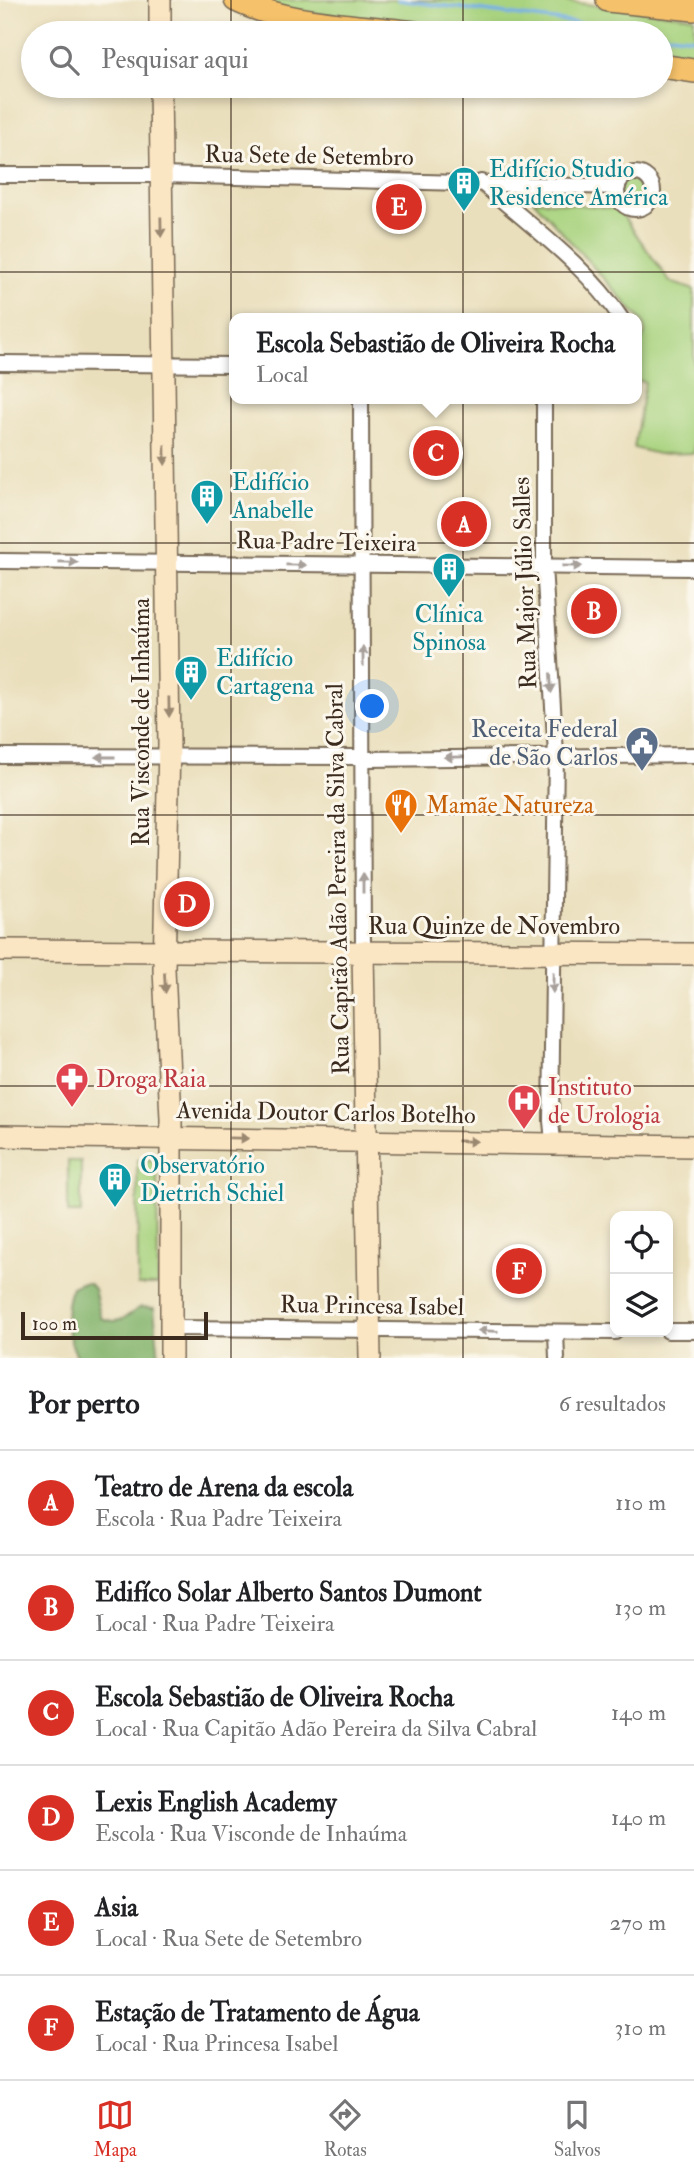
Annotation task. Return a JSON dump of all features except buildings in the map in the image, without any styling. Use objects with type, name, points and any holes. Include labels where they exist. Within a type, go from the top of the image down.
[{"type":"main road","points":[[160,0],[160,21]]},
{"type":"main road","points":[[608,0],[694,9]]},
{"type":"main road","points":[[245,3],[296,17],[326,21]]},
{"type":"main road","points":[[673,68],[694,71]]},
{"type":"main road","name":"Rua Visconde de Inhaúma","points":[[160,98],[169,758],[164,951],[171,1138],[171,1358]]},
{"type":"main road","name":"Rua Quinze de Novembro","points":[[0,950],[554,951],[694,954]]},
{"type":"main road","name":"Rua Capitão Adão Pereira da Silva Cabral","points":[[363,951],[369,1139],[370,1358]]},
{"type":"main road","name":"Avenida Doutor Carlos Botelho","points":[[0,1136],[369,1139],[694,1146]]},
{"type":"street","name":"Rua Sete de Setembro","points":[[0,175],[160,175],[618,187]]},
{"type":"street","points":[[481,182],[579,270],[617,313]]},
{"type":"street","points":[[0,363],[229,365]]},
{"type":"street","name":"Rua Capitão Adão Pereira da Silva Cabral","points":[[361,404],[363,951]]},
{"type":"street","name":"Rua Major Júlio Salles","points":[[544,404],[544,566],[556,754],[551,1121],[553,1142]]},
{"type":"street","name":"Rua Padre Teixeira","points":[[0,561],[362,567],[694,568]]},
{"type":"street","points":[[0,756],[367,759],[556,754],[694,755]]},
{"type":"street","name":"Rua Princesa Isabel","points":[[171,1328],[610,1332]]},
{"type":"street","points":[[673,1331],[694,1331]]},
{"type":"street","points":[[556,1332],[557,1358]]},
{"type":"green space","points":[[256,0],[551,0],[694,17],[694,65],[673,62],[673,21],[369,21],[264,6]]},
{"type":"green space","points":[[635,176],[646,180],[650,191],[646,202],[635,206],[624,202],[620,191],[624,180]]},
{"type":"green space","points":[[533,200],[618,209],[670,282],[694,290],[694,453],[658,454],[634,448],[645,382],[642,381],[642,340],[645,333],[642,313],[635,313]]},
{"type":"green space","points":[[137,1160],[157,1160],[158,1285],[138,1285]]},
{"type":"green space","points":[[68,1161],[81,1161],[81,1213],[68,1213]]},
{"type":"green space","points":[[89,1283],[94,1289],[101,1318],[113,1321],[127,1317],[141,1307],[154,1308],[159,1358],[78,1358],[68,1332],[66,1314],[72,1287]]},
{"type":"waterway","points":[[398,0],[561,21]]},
{"type":"waterway","points":[[673,35],[694,38]]},
{"type":"place","name":"Asia","points":[[399,207]]},
{"type":"place","name":"Edifício Studio Residence América","points":[[464,213]]},
{"type":"place","name":"Escola Sebastião de Oliveira Rocha","points":[[436,453]]},
{"type":"place","name":"Teatro de Arena da escola","points":[[464,524]]},
{"type":"place","name":"Edifício Anabelle","points":[[207,526]]},
{"type":"place","name":"Clínica Spinosa","points":[[449,599]]},
{"type":"place","name":"Edifíco Solar Alberto Santos Dumont","points":[[594,611]]},
{"type":"place","name":"Edifício Cartagena","points":[[191,702]]},
{"type":"place","name":"Receita Federal de São Carlos","points":[[642,773]]},
{"type":"place","name":"Mamãe Natureza","points":[[401,835]]},
{"type":"place","name":"Lexis English Academy","points":[[187,904]]},
{"type":"place","name":"Droga Raia","points":[[72,1109]]},
{"type":"place","name":"Instituto de Urologia","points":[[524,1131]]},
{"type":"place","name":"Observatório Dietrich Schiel","points":[[115,1209]]},
{"type":"place","name":"Estação de Tratamento de Água","points":[[519,1271]]}]
